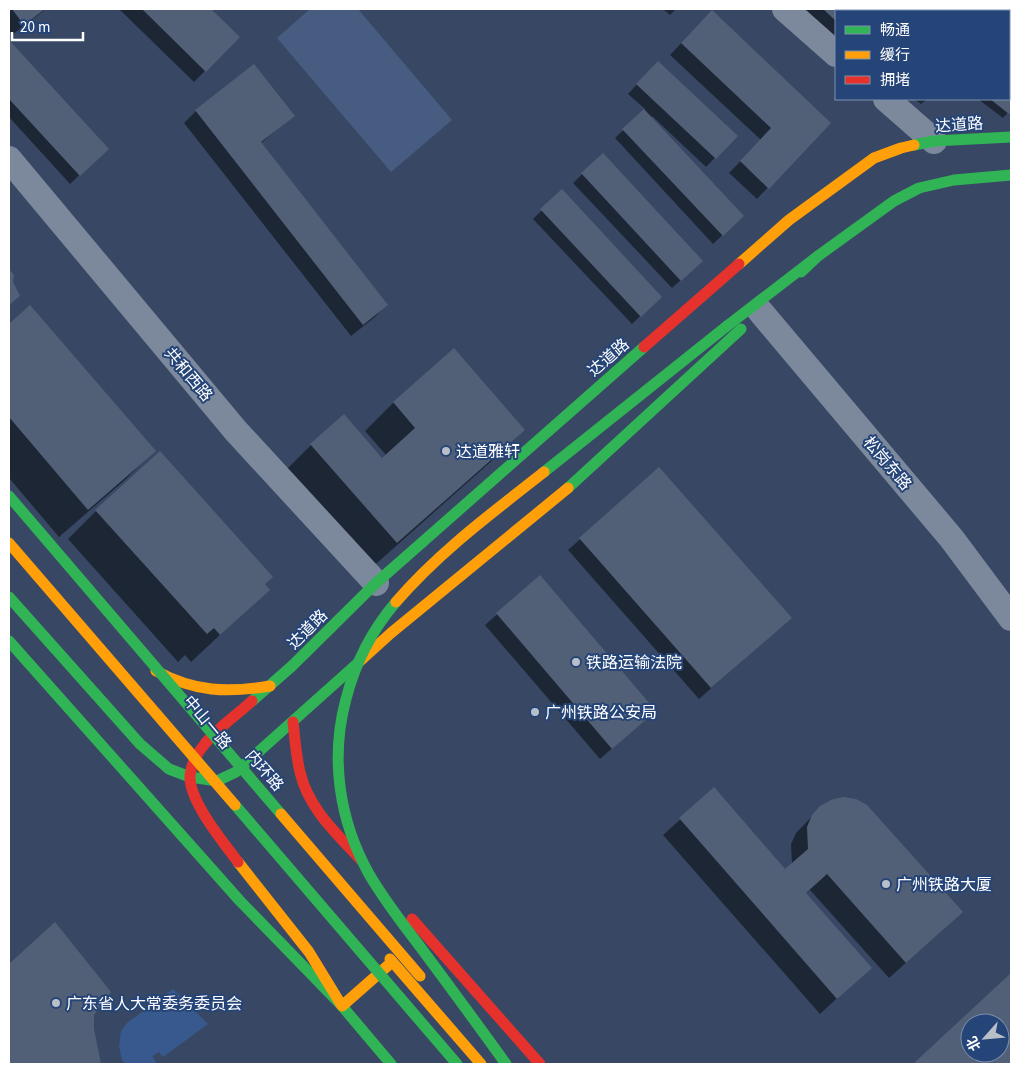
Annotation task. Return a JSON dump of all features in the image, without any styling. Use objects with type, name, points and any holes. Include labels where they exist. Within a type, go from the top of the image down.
[{"type":"main road","name":"达道路","points":[[208,746],[376,583],[789,220],[874,158],[901,148],[934,141],[1011,137]]},
{"type":"main road","points":[[506,1064],[400,920],[371,876],[356,849],[346,819],[339,791],[336,764],[337,737],[344,696],[361,654],[372,633],[385,614],[418,578],[461,537],[727,326],[818,256],[894,201],[920,188],[954,180],[1011,175]]},
{"type":"main road","points":[[9,597],[155,745],[169,769],[190,777],[217,781],[293,722],[391,633],[564,493],[818,256]]},
{"type":"main road","name":"内环路","points":[[9,496],[425,981]]},
{"type":"main road","points":[[9,543],[457,1064]]},
{"type":"main road","points":[[9,642],[240,901],[342,1006],[391,1064]]},
{"type":"main road","points":[[130,655],[158,673],[179,683],[200,689],[243,692],[270,686]]},
{"type":"main road","name":"中山一路","points":[[142,669],[208,746]]},
{"type":"main road","points":[[293,722],[301,779],[320,815],[540,1064]]},
{"type":"main road","points":[[155,745],[177,726]]},
{"type":"main road","points":[[208,746],[195,759],[190,777],[196,797],[218,835],[316,959],[342,1006]]},
{"type":"main road","points":[[229,772],[241,785]]},
{"type":"main road","points":[[380,948],[481,1064]]},
{"type":"main road","points":[[448,959],[451,1030]]},
{"type":"main road","points":[[342,1006],[392,962]]},
{"type":"main road","points":[[470,1034],[496,1064]]},
{"type":"street","points":[[785,9],[835,53]]},
{"type":"street","points":[[887,100],[934,141]]},
{"type":"street","name":"共和西路","points":[[9,159],[236,431],[376,583]]},
{"type":"street","name":"松岗东路","points":[[760,311],[952,538],[1011,618]]},
{"type":"shaded area","points":[[310,9],[358,9],[452,120],[391,172],[277,38]]},
{"type":"shaded area","points":[[173,989],[208,1024],[163,1057],[159,1052],[152,1056],[156,1062],[154,1064],[126,1064],[122,1060],[119,1046],[121,1031],[127,1023]]},
{"type":"building","points":[[12,9],[45,9],[24,25]]},
{"type":"building","points":[[142,9],[211,9],[240,37],[206,72]]},
{"type":"building","points":[[823,9],[890,9],[835,10],[835,20]]},
{"type":"building","points":[[973,9],[974,10],[942,10]]},
{"type":"building","points":[[712,10],[831,123],[769,189],[740,161],[771,128],[681,43]]},
{"type":"building","points":[[1010,35],[1011,36],[1010,70]]},
{"type":"building","points":[[9,40],[109,149],[80,176],[9,99]]},
{"type":"building","points":[[658,61],[738,136],[716,159],[636,84]]},
{"type":"building","points":[[254,64],[295,116],[261,142],[388,305],[363,325],[195,110]]},
{"type":"building","points":[[1010,79],[1011,111],[1009,114],[991,100],[1010,100]]},
{"type":"building","points":[[644,109],[744,216],[723,236],[622,129]]},
{"type":"building","points":[[603,153],[703,261],[681,281],[581,173]]},
{"type":"building","points":[[562,189],[662,297],[641,317],[540,209]]},
{"type":"building","points":[[9,269],[14,275],[13,282],[20,296],[9,305]]},
{"type":"building","points":[[30,305],[156,451],[88,510],[9,417],[9,324]]},
{"type":"building","name":"达道雅轩","points":[[454,348],[525,430],[397,543],[310,444],[344,414],[382,458],[415,428],[393,402]]},
{"type":"building","points":[[160,451],[273,577],[265,584],[270,590],[220,635],[214,628],[207,634],[95,510]]},
{"type":"building","points":[[659,467],[792,618],[711,688],[579,538]]},
{"type":"building","name":"铁路运输法院","points":[[540,575],[656,711],[612,749],[496,613]]},
{"type":"building","name":"广州铁路大厦","points":[[714,787],[785,869],[808,849],[807,827],[812,815],[820,806],[831,800],[843,797],[856,799],[867,805],[963,912],[906,963],[827,874],[806,893],[872,968],[837,999],[679,818]]},
{"type":"building","name":"广东省人大常委务委员会","points":[[55,922],[111,992],[94,1015],[94,1029],[101,1064],[9,1064],[9,964]]},
{"type":"building","points":[[1011,973],[1011,1064],[913,1064],[960,1020],[960,1063],[1010,1063],[1010,1013],[968,1013]]},
{"type":"traffic: fast","points":[[914,145],[934,141],[1011,137]]},
{"type":"traffic: fast","points":[[801,272],[818,256],[894,201],[919,188],[954,180],[1011,175]]},
{"type":"traffic: fast","points":[[727,326],[818,256]]},
{"type":"traffic: fast","points":[[544,472],[727,326]]},
{"type":"traffic: fast","points":[[568,488],[741,329]]},
{"type":"traffic: fast","points":[[252,701],[292,666],[376,583],[644,347]]},
{"type":"traffic: fast","points":[[9,496],[281,814]]},
{"type":"traffic: fast","points":[[9,597],[140,744],[169,769],[190,777],[217,781],[236,772],[359,662]]},
{"type":"traffic: fast","points":[[396,602],[379,624],[365,648],[354,673],[346,699],[341,721],[338,766],[344,810],[350,832],[375,884],[506,1064]]},
{"type":"traffic: fast","points":[[9,641],[240,901],[342,1006],[391,1064]]},
{"type":"traffic: fast","points":[[235,805],[457,1064]]},
{"type":"traffic: slow","points":[[739,264],[789,220],[874,158],[914,145]]},
{"type":"traffic: slow","points":[[396,602],[448,550],[544,472]]},
{"type":"traffic: slow","points":[[359,662],[391,633],[568,488]]},
{"type":"traffic: slow","points":[[9,543],[235,805]]},
{"type":"traffic: slow","points":[[156,671],[184,683],[212,689],[240,690],[270,686]]},
{"type":"traffic: slow","points":[[281,814],[420,976]]},
{"type":"traffic: slow","points":[[238,862],[309,952],[342,1006],[392,962]]},
{"type":"traffic: slow","points":[[390,959],[481,1064]]},
{"type":"traffic: jam","points":[[644,347],[739,264]]},
{"type":"traffic: jam","points":[[238,862],[201,809],[191,786],[190,776],[201,748],[220,728],[252,701]]},
{"type":"traffic: jam","points":[[293,722],[299,766],[304,785],[324,820],[361,860]]},
{"type":"traffic: jam","points":[[412,919],[540,1064]]},
{"type":"place","name":"达道雅轩","points":[[446,451]]},
{"type":"place","name":"铁路运输法院","points":[[576,662]]},
{"type":"place","name":"广州铁路公安局","points":[[535,712]]},
{"type":"place","name":"广州铁路大厦","points":[[886,884]]},
{"type":"place","name":"广东省人大常委务委员会","points":[[56,1003]]}]
